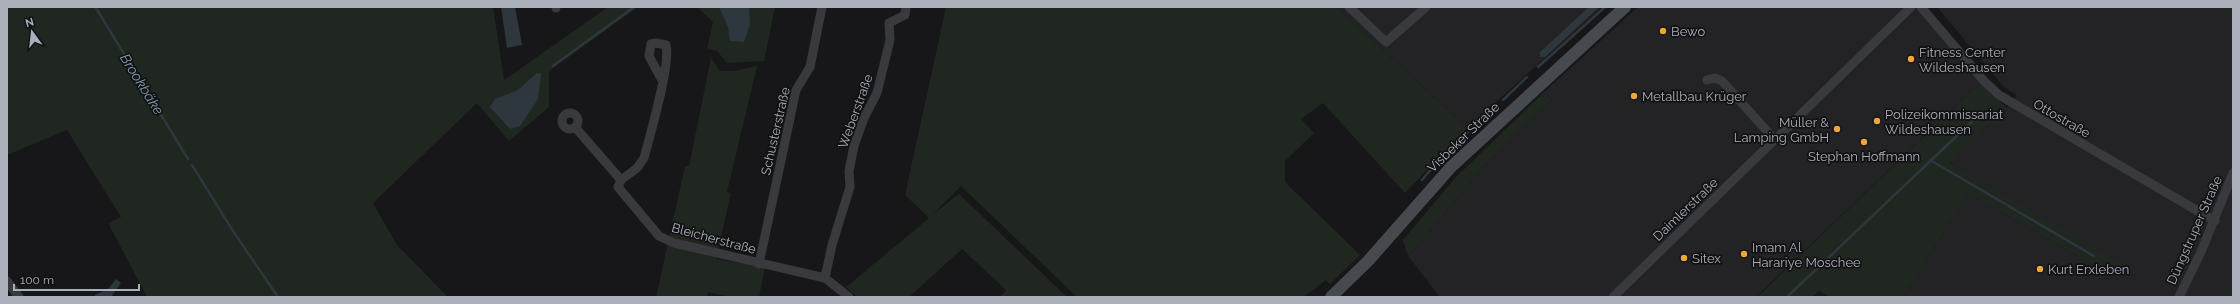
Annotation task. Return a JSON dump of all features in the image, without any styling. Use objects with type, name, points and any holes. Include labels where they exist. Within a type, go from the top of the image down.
[{"type":"main road","name":"Visbeker Straße","points":[[1331,297],[1368,261],[1456,162],[1624,7]]},
{"type":"street","name":"Schusterstraße","points":[[759,264],[796,90],[810,67],[822,7]]},
{"type":"street","name":"Weberstraße","points":[[825,278],[832,245],[850,186],[849,171],[854,146],[864,118],[877,93],[890,40],[889,23],[905,15],[906,7]]},
{"type":"street","points":[[1349,7],[1386,42],[1426,7]]},
{"type":"street","name":"Daimlerstraße","points":[[1613,297],[1911,7]]},
{"type":"street","name":"Ottostraße","points":[[1922,7],[1984,81],[1999,95],[2215,221]]},
{"type":"street","points":[[1707,80],[1714,78],[1722,81],[1774,139]]},
{"type":"street","points":[[621,180],[637,168],[644,158],[662,80]]},
{"type":"street","name":"Bleicherstraße","points":[[575,127],[621,180],[618,187],[659,236],[674,243],[759,264],[825,278],[848,297]]},
{"type":"street","name":"Düngstruper Straße","points":[[2179,297],[2215,221],[2233,173]]},
{"type":"street","points":[[7,281],[19,297]]},
{"type":"shaded area","points":[[7,7],[493,7],[504,80],[608,7],[638,7],[549,71],[549,107],[509,141],[477,103],[373,203],[397,245],[448,297],[147,297],[108,223],[121,217],[67,130],[7,155]]},
{"type":"shaded area","points":[[501,7],[515,7],[522,45],[507,48]]},
{"type":"shaded area","points":[[697,7],[775,7],[764,61],[727,63],[717,51],[707,49],[713,22]]},
{"type":"shaded area","points":[[719,7],[749,7],[750,25],[744,42],[730,41],[728,27]]},
{"type":"shaded area","points":[[946,7],[1337,7],[1467,128],[1405,193],[1323,103],[1301,119],[1314,133],[1285,161],[1285,182],[1360,255],[1330,284],[1326,280],[1304,297],[1077,297],[961,186],[933,214],[959,194],[1067,297],[1000,297],[1006,290],[962,249],[909,297],[857,297],[846,287],[929,218],[905,195]]},
{"type":"shaded area","points":[[1337,7],[1602,7],[1467,128]]},
{"type":"shaded area","points":[[1589,7],[1599,7],[1545,57],[1540,57],[1540,52]]},
{"type":"shaded area","points":[[1638,7],[1918,7],[1980,83],[1756,297],[1440,297],[1408,256],[1488,162],[1552,100],[1544,92]]},
{"type":"shaded area","points":[[1937,7],[2233,7],[2233,297],[1903,297],[1968,193],[2119,280],[1950,162],[2007,108],[2017,95],[2004,87]]},
{"type":"shaded area","points":[[711,58],[720,71],[734,71],[757,66],[727,192],[731,193],[716,259],[765,268],[759,297],[731,297],[708,292],[707,297],[656,297],[685,166],[689,166]]},
{"type":"shaded area","points":[[537,73],[541,74],[538,99],[520,126],[510,129],[490,107],[495,99],[518,90]]},
{"type":"shaded area","points":[[1980,83],[2007,108],[1950,163],[2127,266],[2119,280],[1968,193],[1903,297],[1830,297],[1819,291],[1812,297],[1757,297]]},
{"type":"shaded area","points":[[1544,92],[1552,100],[1488,162],[1408,256],[1403,240],[1455,178]]},
{"type":"shaded area","points":[[116,279],[121,283],[111,297],[95,297],[95,295],[108,289]]},
{"type":"waterway","points":[[553,66],[634,7]]},
{"type":"waterway","points":[[1538,67],[1605,7]]},
{"type":"waterway","name":"Brookbäke","points":[[96,8],[188,159]]},
{"type":"waterway","points":[[1503,100],[1527,77]]},
{"type":"waterway","points":[[1422,180],[1439,160],[1491,110]]},
{"type":"waterway","points":[[1787,297],[1981,113]]},
{"type":"waterway","points":[[1930,160],[2094,256]]},
{"type":"waterway","name":"Brookbäke","points":[[192,165],[233,231],[278,297]]},
{"type":"place","name":"Bewo","points":[[1663,31]]},
{"type":"place","name":"Fitness Center Wildeshausen","points":[[1911,59]]},
{"type":"place","name":"Metallbau Krüger","points":[[1634,96]]},
{"type":"place","name":"Polizeikommissariat Wildeshausen","points":[[1877,121]]},
{"type":"place","name":"Müller & Lamping GmbH","points":[[1837,129]]},
{"type":"place","name":"Stephan Hoffmann","points":[[1864,142]]},
{"type":"place","name":"Imam Al Harariye Moschee","points":[[1744,254]]},
{"type":"place","name":"Sitex","points":[[1684,258]]},
{"type":"place","name":"Kurt Erxleben","points":[[2040,269]]}]
